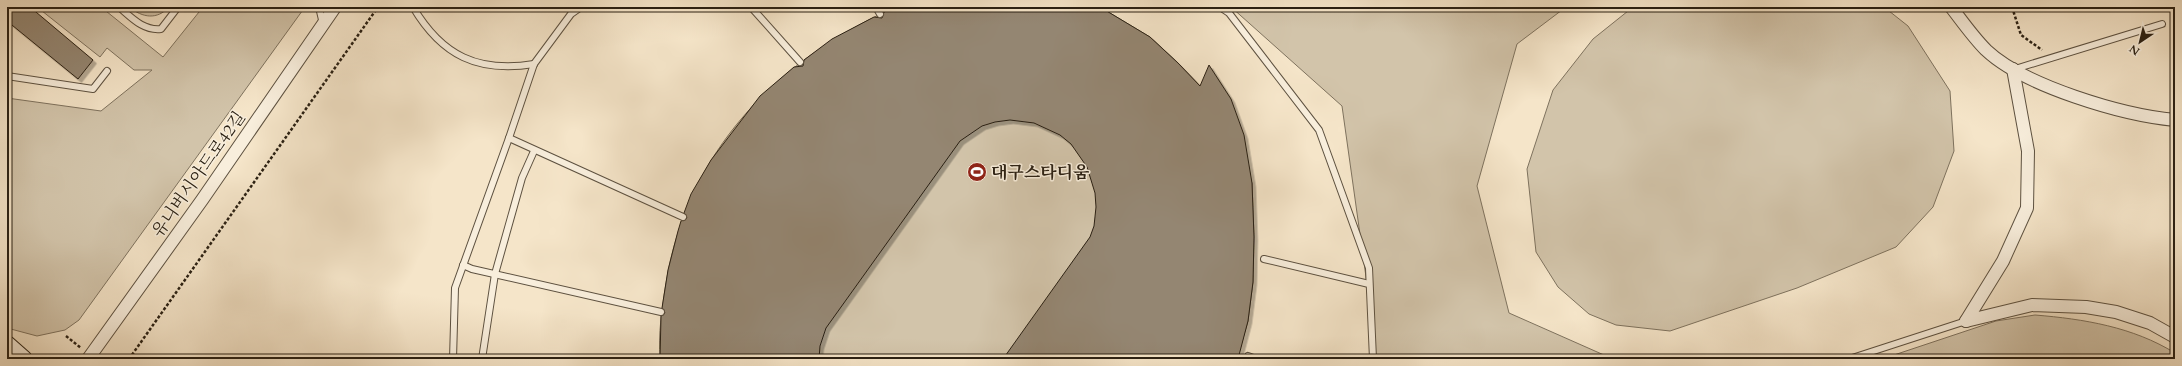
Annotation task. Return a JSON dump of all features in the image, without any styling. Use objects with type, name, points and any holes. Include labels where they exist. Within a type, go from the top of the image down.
[{"type":"main road","points":[[7,344],[24,359]]},
{"type":"street","name":"유니버시아드로42길","points":[[88,359],[202,200],[335,7]]},
{"type":"street","points":[[1951,7],[1986,50],[2013,69],[2060,93],[2154,118],[2175,120]]},
{"type":"street","points":[[1966,321],[2003,261],[2027,208],[2028,151],[2013,69]]},
{"type":"street","points":[[1966,321],[2032,304],[2079,307],[2116,312],[2150,323],[2175,337]]},
{"type":"lane","points":[[119,7],[143,26],[153,30],[160,29],[178,7]]},
{"type":"lane","points":[[319,7],[323,24]]},
{"type":"lane","points":[[413,7],[425,28],[444,46],[467,59],[492,66],[519,66],[534,64]]},
{"type":"lane","points":[[453,359],[455,288],[534,64],[571,14],[581,7]]},
{"type":"lane","points":[[751,7],[800,62]]},
{"type":"lane","points":[[876,7],[880,14]]},
{"type":"lane","points":[[1220,7],[1229,13],[1319,130],[1368,268],[1373,359]]},
{"type":"lane","points":[[2013,69],[2162,24]]},
{"type":"lane","points":[[7,76],[93,89],[107,71]]},
{"type":"lane","points":[[509,138],[534,151],[683,217]]},
{"type":"lane","points":[[482,359],[495,274],[522,178],[534,151]]},
{"type":"lane","points":[[1264,259],[1369,284]]},
{"type":"lane","points":[[462,265],[661,312]]},
{"type":"lane","points":[[1849,359],[1966,321]]},
{"type":"lane","points":[[1248,356],[1256,359]]},
{"type":"path","points":[[128,359],[378,7]]},
{"type":"path","points":[[2012,7],[2021,35],[2052,57]]},
{"type":"shaded area","points":[[37,7],[101,7],[163,57],[203,7],[305,7],[79,320],[65,330],[37,336],[7,328],[7,98],[101,111],[152,70],[134,70],[107,48],[100,57]]},
{"type":"shaded area","points":[[129,7],[169,7],[160,14],[150,16],[134,11]]},
{"type":"shaded area","name":"대구스타디움","points":[[896,7],[1100,7],[1150,37],[1178,63],[1200,86],[1252,183],[1254,237],[1253,282],[1248,321],[1237,359],[660,359],[660,331],[663,302],[677,236],[694,192],[717,152],[744,115],[776,83],[813,54],[853,28]]},
{"type":"shaded area","points":[[1231,7],[1566,7],[1517,44],[1477,186],[1509,313],[1613,359],[1373,359],[1366,277],[1342,106]]},
{"type":"shaded area","points":[[1633,7],[1884,7],[1908,26],[1950,91],[1954,151],[1933,207],[1896,247],[1797,288],[1670,331],[1616,325],[1589,314],[1558,287],[1536,252],[1527,169],[1553,90],[1593,39]]},
{"type":"shaded area","points":[[2035,315],[2090,322],[2125,331],[2159,344],[2175,353],[2175,359],[1882,359],[1996,321]]},
{"type":"building","points":[[7,7],[30,7],[93,60],[78,79],[7,21]]},
{"type":"building","name":"대구스타디움","points":[[896,7],[1100,7],[1150,37],[1200,86],[1209,65],[1231,99],[1244,135],[1252,183],[1254,237],[1253,282],[1248,321],[1238,359],[1003,359],[1090,237],[1094,226],[1096,207],[1095,193],[1087,167],[1071,144],[1060,135],[1034,123],[1010,120],[982,126],[960,141],[826,328],[820,346],[819,359],[660,359],[661,316],[665,313],[662,308],[668,270],[681,221],[687,218],[684,213],[691,194],[711,160],[760,96],[794,67],[803,66],[804,60],[832,39],[874,17],[882,18],[884,12]]},
{"type":"place","name":"대구스타디움","points":[[977,172]]}]
